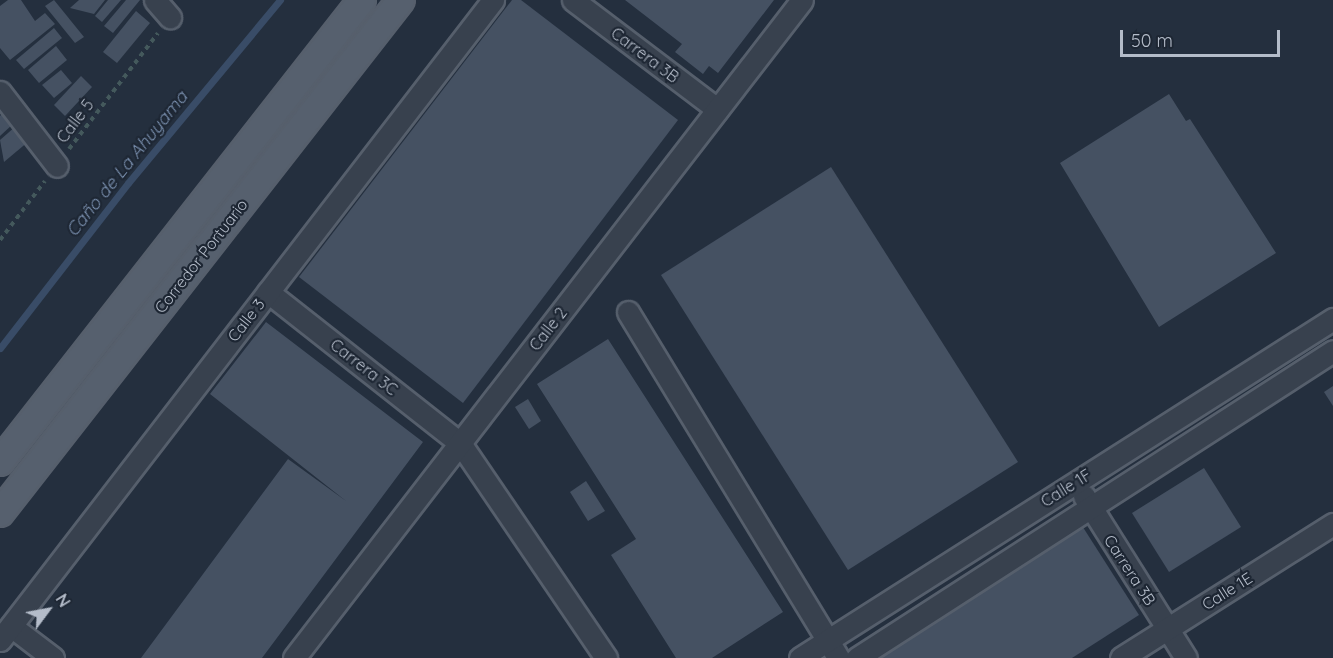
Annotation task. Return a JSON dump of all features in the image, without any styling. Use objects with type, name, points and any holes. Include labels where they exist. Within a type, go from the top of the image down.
[{"type":"main road","name":"Corredor Portuario","points":[[0,462],[362,0]]},
{"type":"main road","name":"Corredor Portuario","points":[[0,513],[401,0]]},
{"type":"street","points":[[155,0],[170,16]]},
{"type":"street","name":"Calle 3","points":[[6,633],[493,0]]},
{"type":"street","name":"Carrera 3B","points":[[573,0],[717,109]]},
{"type":"street","name":"Calle 2","points":[[294,658],[802,0]]},
{"type":"street","points":[[0,93],[57,166]]},
{"type":"street","name":"Carrera 3C","points":[[267,292],[460,443],[606,658]]},
{"type":"street","points":[[628,312],[832,649]]},
{"type":"street","name":"Calle 1F","points":[[800,658],[832,649],[1076,483],[1333,319]]},
{"type":"street","name":"Calle 1F","points":[[857,658],[1333,351]]},
{"type":"street","points":[[1247,373],[1262,397]]},
{"type":"street","name":"Carrera 3B","points":[[1076,483],[1186,658]]},
{"type":"street","name":"Calle 1E","points":[[1121,658],[1333,524]]},
{"type":"street","points":[[6,633],[53,658]]},
{"type":"path","name":"Calle 5","points":[[0,240],[170,16]]},
{"type":"building","points":[[8,0],[21,0],[35,21],[45,13],[55,24],[10,60],[0,48],[0,6]]},
{"type":"building","points":[[54,0],[84,37],[75,43],[45,6]]},
{"type":"building","points":[[79,0],[105,0],[94,14],[70,8]]},
{"type":"building","points":[[108,0],[121,0],[102,22],[95,16]]},
{"type":"building","points":[[126,0],[140,0],[113,33],[104,26]]},
{"type":"building","points":[[512,0],[521,0],[678,120],[463,403],[299,277]]},
{"type":"building","points":[[625,0],[774,0],[718,73],[709,66],[703,74],[675,52],[682,44]]},
{"type":"building","points":[[136,11],[150,23],[117,63],[103,52]]},
{"type":"building","points":[[54,28],[62,38],[24,69],[16,60]]},
{"type":"building","points":[[56,46],[67,60],[39,83],[28,70]]},
{"type":"building","points":[[61,70],[72,83],[54,98],[42,85]]},
{"type":"building","points":[[81,76],[92,87],[65,116],[54,105]]},
{"type":"building","points":[[1169,94],[1186,121],[1190,119],[1276,253],[1159,327],[1060,163]]},
{"type":"building","points":[[3,113],[13,124],[0,136],[0,116]]},
{"type":"building","points":[[16,126],[29,141],[4,162],[0,140]]},
{"type":"building","points":[[831,167],[1018,462],[848,570],[661,275]]},
{"type":"building","points":[[266,322],[423,442],[262,658],[141,658],[288,459],[346,501],[210,394]]},
{"type":"building","points":[[608,339],[783,612],[712,658],[676,658],[611,555],[636,539],[537,384]]},
{"type":"building","points":[[1333,386],[1333,406],[1324,392]]},
{"type":"building","points":[[528,399],[541,421],[529,429],[515,407]]},
{"type":"building","points":[[1204,468],[1241,527],[1169,572],[1132,513]]},
{"type":"building","points":[[586,481],[605,511],[588,521],[570,492]]},
{"type":"building","points":[[1079,521],[1139,615],[1072,658],[865,658]]},
{"type":"waterway","name":"Caño de La Ahuyama","points":[[0,348],[128,183],[280,0]]}]
